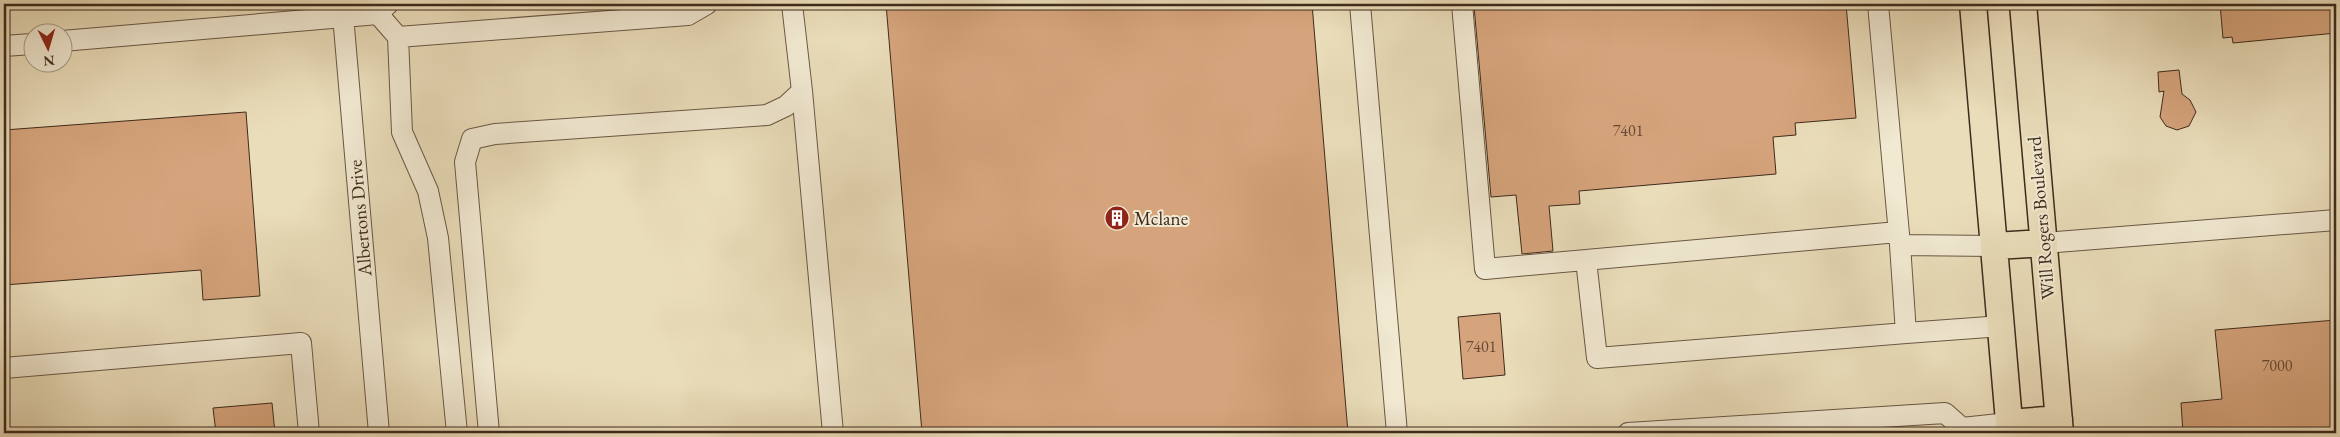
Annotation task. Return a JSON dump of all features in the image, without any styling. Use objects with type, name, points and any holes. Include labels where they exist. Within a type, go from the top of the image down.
[{"type":"main road","points":[[1973,4],[2010,428],[2059,426]]},
{"type":"main road","name":"Will Rogers Boulevard","points":[[2023,4],[2059,426]]},
{"type":"main road","points":[[1995,246],[2044,243]]},
{"type":"street","points":[[398,37],[688,15],[707,4]]},
{"type":"street","points":[[792,4],[802,91],[833,433]]},
{"type":"street","points":[[1360,4],[1397,433]]},
{"type":"street","points":[[1462,4],[1484,269],[1899,238],[1995,246]]},
{"type":"street","points":[[1878,4],[1906,333]]},
{"type":"street","points":[[72,40],[342,10],[383,9],[398,37],[402,132],[428,191],[438,238],[457,433]]},
{"type":"street","name":"Albertons Drive","points":[[342,10],[379,433]]},
{"type":"street","points":[[4,46],[22,45]]},
{"type":"street","points":[[489,433],[466,162],[472,139],[495,134],[767,115],[786,106],[802,91]]},
{"type":"street","points":[[2044,243],[2336,220]]},
{"type":"street","points":[[1586,260],[1597,358],[2002,326]]},
{"type":"street","points":[[4,368],[301,342],[309,433]]},
{"type":"street","points":[[1628,433],[1808,427],[1945,414],[1959,431],[2010,428]]},
{"type":"building","name":"Mclane","points":[[886,4],[1312,4],[1348,433],[922,433]]},
{"type":"building","points":[[1505,4],[1846,4],[1856,118],[1795,123],[1796,135],[1773,137],[1776,174],[1579,191],[1580,204],[1549,206],[1553,251],[1522,254],[1516,195],[1491,197],[1474,6]]},
{"type":"building","points":[[2220,4],[2336,4],[2336,33],[2233,43],[2232,37],[2223,38]]},
{"type":"building","points":[[2179,70],[2182,94],[2190,100],[2196,112],[2189,126],[2177,130],[2166,126],[2160,117],[2164,91],[2159,92],[2158,72]]},
{"type":"building","points":[[246,112],[260,296],[203,300],[201,270],[4,285],[4,130]]},
{"type":"building","points":[[1500,313],[1505,375],[1463,379],[1458,317]]},
{"type":"building","points":[[2336,320],[2336,433],[2183,433],[2181,403],[2222,399],[2215,330]]},
{"type":"building","points":[[272,403],[275,433],[216,433],[213,408]]},
{"type":"railway","points":[[1454,429],[1455,433]]},
{"type":"place","name":"Mclane","points":[[1117,218]]}]
